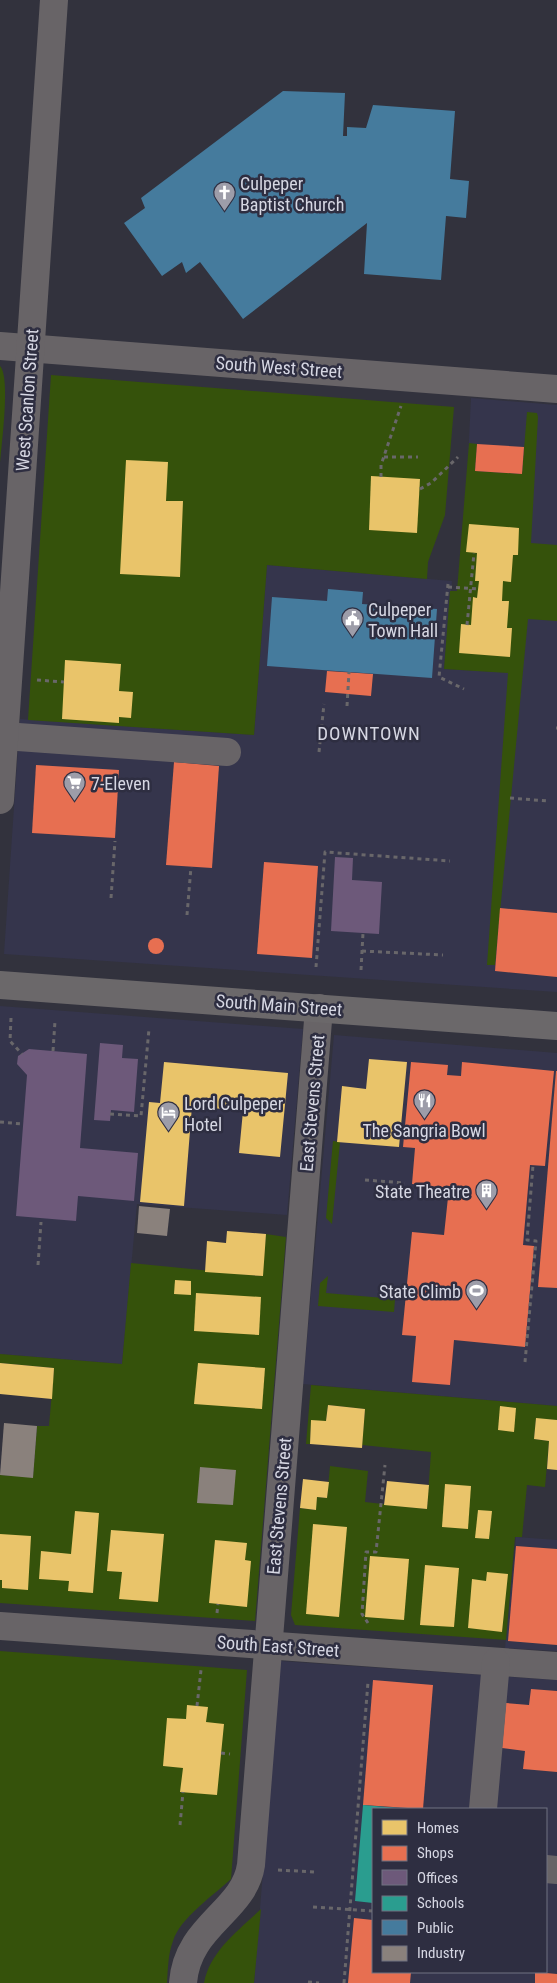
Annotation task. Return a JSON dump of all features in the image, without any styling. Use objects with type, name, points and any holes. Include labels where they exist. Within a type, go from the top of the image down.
[{"type":"main road","name":"South Main Street","points":[[0,985],[557,1026]]},
{"type":"street","name":"West Scanlon Street","points":[[0,800],[54,0]]},
{"type":"street","name":"South West Street","points":[[0,346],[557,390]]},
{"type":"street","points":[[4,736],[227,752]]},
{"type":"street","name":"East Stevens Street","points":[[183,1983],[185,1966],[196,1943],[207,1928],[242,1891],[250,1874],[319,1008]]},
{"type":"street","name":"South East Street","points":[[0,1626],[557,1666]]},
{"type":"street","points":[[483,1808],[496,1662]]},
{"type":"path","points":[[381,477],[381,466],[401,410]]},
{"type":"path","points":[[384,457],[418,457]]},
{"type":"path","points":[[420,489],[430,483],[458,457]]},
{"type":"path","points":[[467,625],[474,553]]},
{"type":"path","points":[[464,689],[439,678],[448,586],[478,589]]},
{"type":"path","points":[[346,706],[349,672]]},
{"type":"path","points":[[36,680],[64,682]]},
{"type":"path","points":[[319,752],[324,704]]},
{"type":"path","points":[[510,798],[548,801]]},
{"type":"path","points":[[111,898],[114,841]]},
{"type":"path","points":[[316,967],[324,852],[450,861]]},
{"type":"path","points":[[188,915],[191,867]]},
{"type":"path","points":[[361,970],[363,933]]},
{"type":"path","points":[[362,951],[443,955]]},
{"type":"path","points":[[11,1018],[10,1041],[22,1054]]},
{"type":"path","points":[[53,1051],[55,1022]]},
{"type":"path","points":[[110,1114],[141,1116],[149,1028]]},
{"type":"path","points":[[0,1122],[23,1124]]},
{"type":"path","points":[[525,1362],[536,1241],[527,1240],[533,1165]]},
{"type":"path","points":[[365,1180],[404,1183]]},
{"type":"path","points":[[38,1265],[41,1222]]},
{"type":"path","points":[[374,1626],[362,1617],[366,1552],[376,1552],[385,1465]]},
{"type":"path","points":[[197,1706],[202,1660]]},
{"type":"path","points":[[344,1983],[369,1673]]},
{"type":"path","points":[[180,1826],[183,1792]]},
{"type":"path","points":[[270,1869],[316,1872]]},
{"type":"path","points":[[314,1907],[372,1911]]},
{"type":"path","points":[[308,1982],[319,1983]]},
{"type":"shaded area","points":[[471,398],[557,405],[557,992],[4,954],[20,719],[254,735],[267,565],[452,581],[444,669],[516,673],[467,481]]},
{"type":"shaded area","points":[[0,1006],[303,1029],[287,1215],[137,1204],[122,1364],[0,1354]]},
{"type":"shaded area","points":[[334,1035],[557,1053],[557,1406],[303,1384]]},
{"type":"shaded area","points":[[516,1537],[557,1540],[557,1651],[505,1648]]},
{"type":"shaded area","points":[[280,1661],[557,1680],[557,1983],[254,1983]]},
{"type":"green space","points":[[0,366],[5,384],[5,398],[0,466]]},
{"type":"green space","points":[[51,375],[454,407],[445,515],[428,562],[427,579],[267,565],[254,735],[28,720]]},
{"type":"green space","points":[[527,412],[537,413],[538,417],[531,543],[557,545],[557,621],[528,619],[495,965],[487,965],[508,673],[444,669],[450,591],[457,591],[469,443],[477,444],[475,471],[522,474]]},
{"type":"green space","points":[[333,1141],[340,1142],[332,1224],[326,1218]]},
{"type":"green space","points":[[266,1234],[286,1237],[255,1621],[0,1603],[0,1475],[33,1477],[37,1426],[49,1426],[54,1368],[0,1363],[0,1354],[122,1364],[131,1263],[262,1276]]},
{"type":"green space","points":[[328,1276],[326,1293],[395,1299],[394,1312],[318,1306],[320,1283]]},
{"type":"green space","points":[[311,1385],[557,1406],[557,1420],[536,1419],[534,1439],[549,1441],[545,1487],[527,1485],[522,1537],[515,1537],[506,1640],[295,1625],[291,1615],[300,1508],[315,1510],[317,1497],[327,1498],[330,1466],[368,1471],[365,1502],[427,1509],[431,1452],[362,1445],[365,1409],[328,1405],[326,1421],[311,1421],[310,1444],[306,1444]]},
{"type":"green space","points":[[0,1651],[247,1670],[231,1879],[198,1907],[177,1932],[170,1951],[167,1983],[0,1983]]},
{"type":"green space","points":[[261,1909],[254,1983],[204,1983],[212,1961],[219,1951]]},
{"type":"building: Homes","points":[[126,460],[168,462],[166,501],[183,501],[180,577],[120,574]]},
{"type":"building: Homes","points":[[371,476],[420,479],[417,533],[369,530]]},
{"type":"building: Homes","points":[[469,524],[519,528],[518,555],[513,555],[511,582],[503,581],[502,601],[509,601],[507,628],[512,628],[510,657],[459,653],[461,624],[471,625],[473,597],[477,598],[479,581],[475,581],[477,553],[466,552]]},
{"type":"building: Homes","points":[[65,660],[121,664],[119,691],[133,692],[131,718],[119,717],[119,723],[62,719]]},
{"type":"building: Homes","points":[[369,1059],[407,1062],[399,1147],[337,1142],[342,1086],[366,1089]]},
{"type":"building: Homes","name":"Lord Culpeper Hotel","points":[[164,1062],[288,1073],[280,1157],[239,1153],[243,1111],[192,1106],[184,1206],[140,1202],[149,1102],[160,1103]]},
{"type":"building: Homes","points":[[227,1231],[266,1234],[263,1276],[205,1272],[207,1241],[226,1243]]},
{"type":"building: Homes","points":[[175,1280],[191,1281],[191,1295],[174,1294]]},
{"type":"building: Homes","points":[[196,1293],[261,1297],[259,1335],[194,1331]]},
{"type":"building: Homes","points":[[0,1363],[54,1368],[52,1399],[0,1394]]},
{"type":"building: Homes","points":[[198,1363],[265,1368],[262,1409],[194,1404]]},
{"type":"building: Homes","points":[[328,1405],[365,1409],[362,1448],[310,1444],[311,1420],[326,1421]]},
{"type":"building: Homes","points":[[500,1406],[516,1408],[514,1432],[498,1430]]},
{"type":"building: Homes","points":[[536,1418],[557,1420],[557,1470],[547,1469],[549,1441],[534,1439]]},
{"type":"building: Homes","points":[[303,1479],[329,1482],[327,1498],[317,1497],[316,1510],[300,1508]]},
{"type":"building: Homes","points":[[387,1481],[429,1485],[427,1509],[384,1505]]},
{"type":"building: Homes","points":[[445,1484],[471,1486],[468,1529],[442,1527]]},
{"type":"building: Homes","points":[[478,1510],[492,1511],[489,1539],[475,1538]]},
{"type":"building: Homes","points":[[75,1511],[99,1513],[93,1593],[68,1591],[69,1581],[39,1579],[41,1551],[71,1554]]},
{"type":"building: Homes","points":[[313,1524],[347,1527],[339,1617],[306,1614]]},
{"type":"building: Homes","points":[[111,1530],[164,1534],[158,1602],[119,1599],[122,1572],[107,1571]]},
{"type":"building: Homes","points":[[0,1534],[31,1536],[28,1590],[2,1588],[2,1580],[0,1580]]},
{"type":"building: Homes","points":[[215,1540],[247,1543],[245,1560],[251,1561],[247,1607],[209,1603]]},
{"type":"building: Homes","points":[[370,1556],[409,1559],[404,1620],[365,1617]]},
{"type":"building: Homes","points":[[425,1565],[459,1568],[454,1627],[420,1625]]},
{"type":"building: Homes","points":[[487,1572],[508,1574],[502,1632],[468,1628],[472,1579],[486,1581]]},
{"type":"building: Homes","points":[[187,1705],[208,1707],[206,1722],[224,1724],[217,1795],[180,1792],[183,1768],[163,1766],[167,1718],[186,1719]]},
{"type":"building: Shops","points":[[477,444],[524,447],[522,474],[475,471]]},
{"type":"building: Shops","points":[[327,671],[373,674],[371,696],[325,692]]},
{"type":"building: Shops","points":[[174,762],[219,766],[212,868],[166,865]]},
{"type":"building: Shops","name":"7-Eleven","points":[[36,765],[119,770],[115,838],[32,833]]},
{"type":"building: Shops","points":[[264,862],[318,866],[312,958],[257,954]]},
{"type":"building: Shops","points":[[500,908],[557,913],[557,977],[495,971]]},
{"type":"building: Shops","points":[[156,938],[164,946],[156,954],[148,946]]},
{"type":"building: Shops","name":"State Theatre","points":[[411,1062],[448,1065],[447,1075],[461,1076],[462,1062],[554,1071],[545,1166],[530,1165],[523,1245],[534,1246],[525,1347],[454,1340],[450,1385],[412,1382],[416,1336],[402,1335],[412,1232],[444,1235],[449,1188],[412,1184],[415,1148],[403,1147]]},
{"type":"building: Shops","points":[[557,1071],[557,1288],[538,1287]]},
{"type":"building: Shops","points":[[516,1546],[557,1549],[557,1645],[508,1641]]},
{"type":"building: Shops","points":[[373,1680],[433,1685],[423,1808],[363,1805]]},
{"type":"building: Shops","points":[[531,1689],[557,1691],[557,1772],[523,1769],[525,1751],[502,1748],[506,1703],[529,1705]]},
{"type":"building: Shops","points":[[354,1918],[372,1920],[372,1973],[411,1973],[410,1983],[348,1983]]},
{"type":"building: Shops","points":[[535,1973],[557,1974],[557,1983],[535,1983]]},
{"type":"building: Offices","points":[[335,857],[353,858],[352,880],[382,882],[379,934],[331,931]]},
{"type":"building: Offices","points":[[100,1043],[123,1045],[122,1058],[138,1059],[134,1112],[111,1110],[110,1121],[94,1120]]},
{"type":"building: Offices","points":[[29,1049],[87,1054],[80,1148],[138,1153],[134,1201],[78,1196],[76,1221],[16,1216],[27,1075],[17,1064],[18,1056]]},
{"type":"building: Schools","points":[[363,1805],[397,1808],[372,1808],[372,1903],[355,1901]]},
{"type":"building: Public","points":[[283,91],[345,93],[343,136],[347,136],[347,127],[366,128],[373,105],[455,111],[450,179],[469,181],[466,218],[446,216],[441,280],[364,274],[367,223],[243,319],[200,262],[186,273],[182,262],[162,276],[124,223],[145,208],[141,198]]},
{"type":"building: Public","name":"Culpeper Town Hall","points":[[328,589],[363,592],[362,604],[437,609],[432,678],[267,666],[272,597],[327,601]]},
{"type":"building: Industry","points":[[139,1206],[170,1209],[167,1236],[137,1233]]},
{"type":"building: Industry","points":[[4,1423],[37,1426],[33,1478],[0,1475]]},
{"type":"building: Industry","points":[[200,1467],[236,1470],[233,1505],[197,1503]]},
{"type":"place","name":"Culpeper Baptist Church","points":[[224,212]]},
{"type":"place","name":"Culpeper Town Hall","points":[[352,638]]},
{"type":"place","name":"7-Eleven","points":[[75,802]]},
{"type":"place","name":"The Sangria Bowl","points":[[424,1119]]},
{"type":"place","name":"Lord Culpeper Hotel","points":[[168,1132]]},
{"type":"place","name":"State Theatre","points":[[486,1210]]},
{"type":"place","name":"State Climb","points":[[477,1310]]},
{"type":"district","name":"DOWNTOWN","points":[[369,733]]}]
